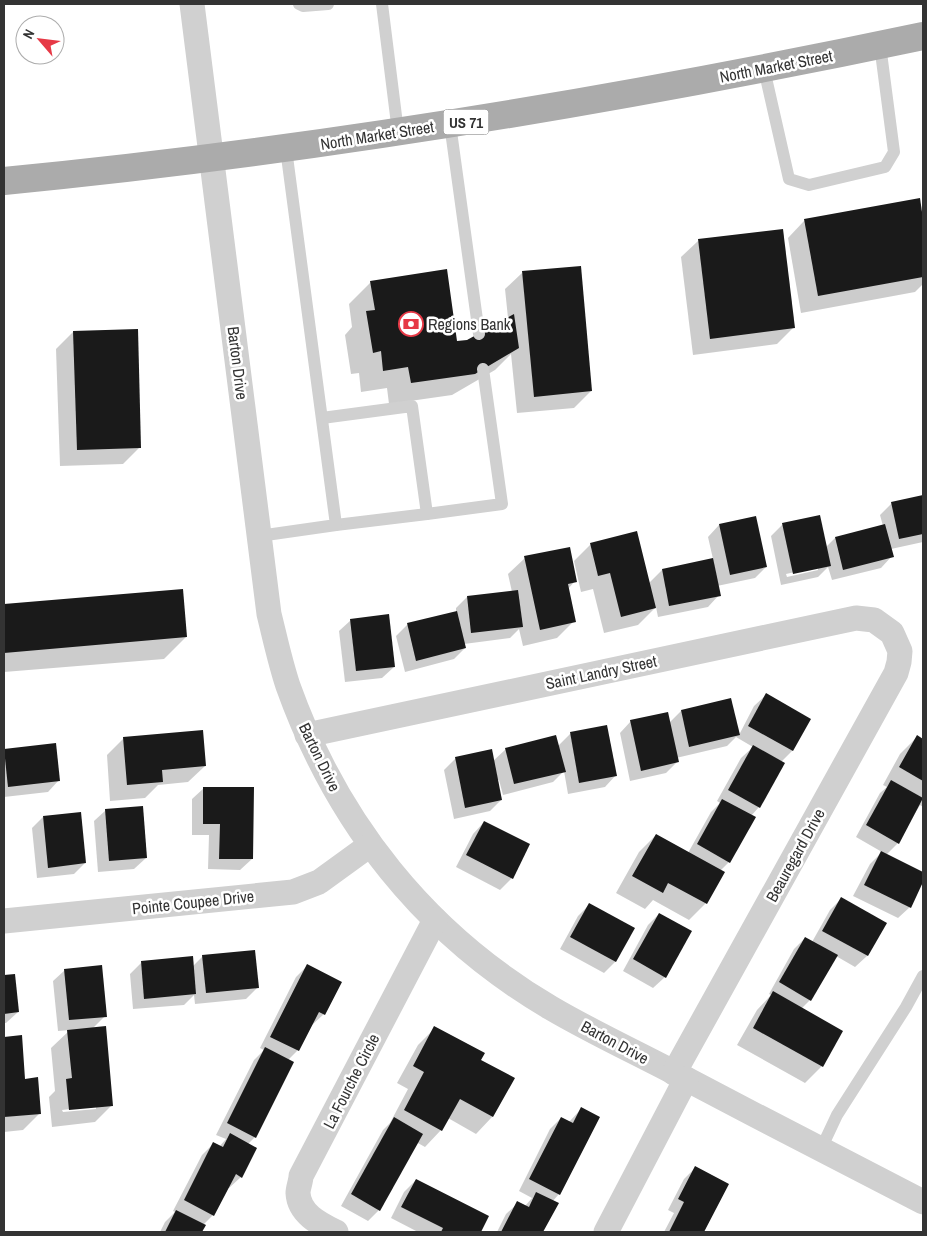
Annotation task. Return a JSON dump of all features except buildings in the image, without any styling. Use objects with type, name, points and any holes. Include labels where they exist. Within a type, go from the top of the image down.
[{"type":"main road","name":"North Market Street","points":[[4,181],[120,170],[286,149],[450,124],[587,102],[764,69],[923,36]]},
{"type":"street","name":"Barton Drive","points":[[192,4],[269,614],[287,684],[307,735],[343,805],[370,845],[402,886],[435,920],[490,967],[550,1008],[923,1202]]},
{"type":"street","name":"Saint Landry Street","points":[[307,735],[856,618],[874,620],[892,633]]},
{"type":"street","name":"Beauregard Drive","points":[[680,1076],[896,674],[900,650],[892,633]]},
{"type":"street","name":"Pointe Coupee Drive","points":[[4,921],[293,892],[319,882],[370,845]]},
{"type":"street","name":"La Fourche Circle","points":[[336,1232],[309,1216],[301,1203],[298,1192],[302,1176],[435,920]]},
{"type":"street","points":[[606,1232],[680,1076]]},
{"type":"lane","points":[[299,4],[303,6],[328,4]]},
{"type":"lane","points":[[382,4],[398,132]]},
{"type":"lane","points":[[764,69],[789,179],[809,185],[885,167],[894,152],[880,45]]},
{"type":"lane","points":[[450,124],[479,334]]},
{"type":"lane","points":[[286,149],[336,526]]},
{"type":"lane","points":[[259,536],[502,504],[483,368]]},
{"type":"lane","points":[[322,418],[412,406],[427,514]]},
{"type":"lane","points":[[821,1149],[837,1115],[906,1007],[923,976]]},
{"type":"place","name":"Regions Bank","points":[[411,324]]}]
